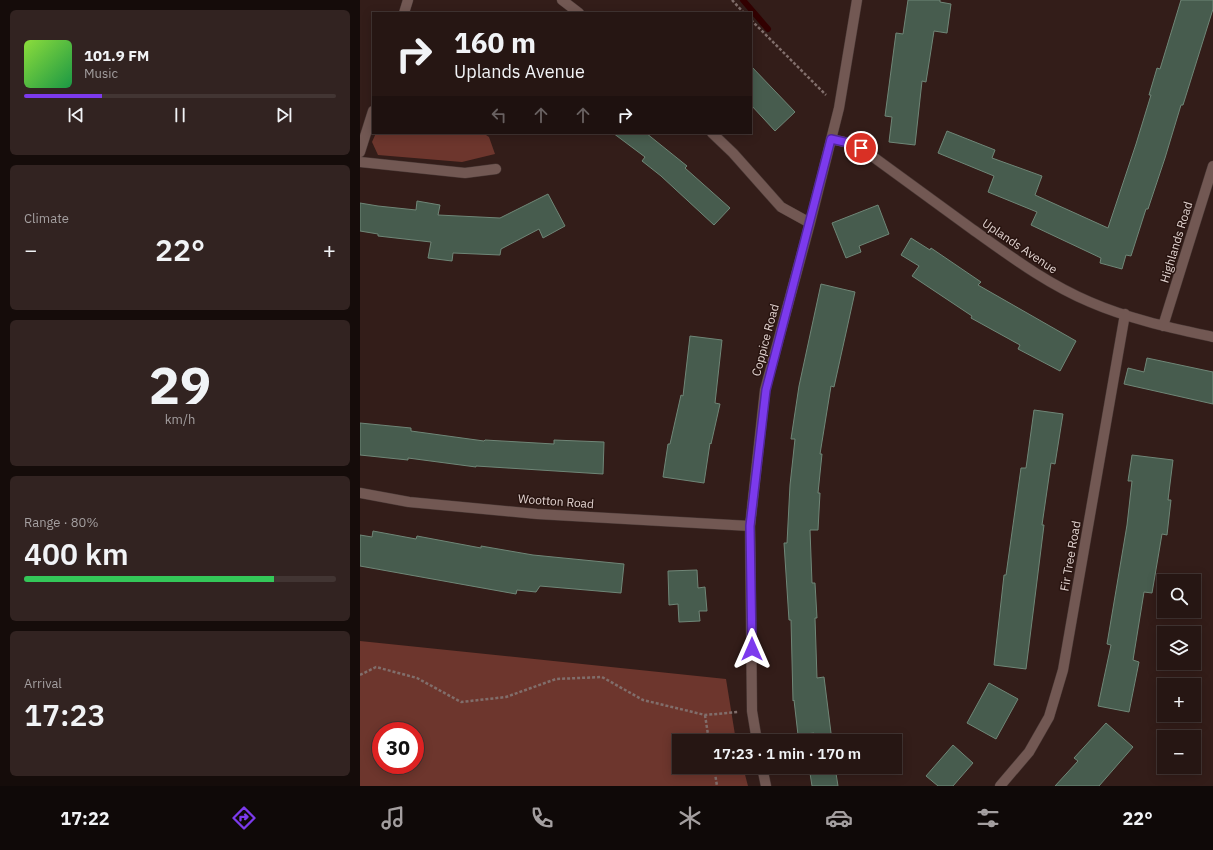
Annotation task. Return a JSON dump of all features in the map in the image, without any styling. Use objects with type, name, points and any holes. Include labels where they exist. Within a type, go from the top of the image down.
[{"type":"street","points":[[404,12],[408,0]]},
{"type":"street","points":[[562,0],[578,12]]},
{"type":"street","name":"Coppice Road","points":[[757,734],[752,711],[750,526],[766,390],[839,108],[857,0]]},
{"type":"street","points":[[360,152],[372,114]]},
{"type":"street","points":[[713,134],[733,153],[781,207],[810,223]]},
{"type":"street","name":"Uplands Avenue","points":[[831,139],[849,143],[861,148],[1010,256],[1053,284],[1091,302],[1125,314],[1163,326],[1213,337]]},
{"type":"street","points":[[360,162],[465,173],[496,169]]},
{"type":"street","name":"Highlands Road","points":[[1163,326],[1213,166]]},
{"type":"street","name":"Fir Tree Road","points":[[1000,786],[1029,752],[1049,717],[1064,670],[1125,314]]},
{"type":"street","name":"Wootton Road","points":[[360,493],[409,502],[537,514],[750,526]]},
{"type":"street","points":[[763,774],[766,786]]},
{"type":"path","points":[[732,0],[743,12]]},
{"type":"path","points":[[752,21],[839,108]]},
{"type":"path","points":[[360,674],[376,667],[417,678],[461,702],[506,697],[556,679],[602,677],[643,700],[705,715],[752,711]]},
{"type":"path","points":[[705,715],[708,734]]},
{"type":"path","points":[[715,774],[717,786]]},
{"type":"shaded area","points":[[376,134],[484,134],[489,137],[495,154],[462,162],[378,155],[372,142]]},
{"type":"shaded area","points":[[360,641],[726,679],[735,734],[672,734],[672,774],[745,774],[748,786],[360,786]]},
{"type":"building","points":[[908,0],[940,0],[940,2],[951,4],[947,33],[934,31],[926,82],[922,81],[915,145],[889,142],[892,117],[885,116],[896,33],[903,34]]},
{"type":"building","points":[[1181,0],[1213,0],[1213,9],[1148,209],[1146,209],[1131,256],[1126,255],[1122,269],[1100,263],[1101,258],[1031,225],[1037,212],[988,192],[994,176],[938,153],[947,131],[995,150],[992,158],[1042,176],[1035,195],[1108,228],[1136,144],[1151,95],[1149,95],[1157,68],[1160,69]]},
{"type":"building","points":[[752,67],[795,112],[775,131],[752,106]]},
{"type":"building","points":[[614,134],[647,134],[687,166],[685,168],[730,208],[714,225],[661,176],[642,161],[645,157]]},
{"type":"building","points":[[548,194],[565,226],[543,238],[539,229],[501,249],[500,255],[453,253],[452,261],[428,258],[431,242],[378,236],[378,234],[360,231],[360,203],[416,210],[417,201],[440,205],[438,215],[500,218]]},
{"type":"building","points":[[878,205],[889,234],[859,246],[861,252],[846,258],[832,223]]},
{"type":"building","points":[[911,238],[930,250],[931,248],[981,282],[978,285],[1076,341],[1060,371],[1018,349],[1020,345],[971,318],[972,316],[912,276],[919,266],[901,255]]},
{"type":"building","points":[[821,284],[855,292],[834,387],[831,386],[820,454],[822,454],[818,493],[820,493],[818,530],[810,530],[812,583],[815,583],[817,618],[815,618],[817,678],[824,677],[831,734],[798,734],[794,700],[793,701],[791,620],[789,620],[784,543],[787,543],[790,485],[795,439],[791,439],[799,386]]},
{"type":"building","points":[[690,336],[722,340],[715,403],[720,404],[711,444],[710,443],[704,483],[663,477],[668,444],[670,444],[681,395],[683,396]]},
{"type":"building","points":[[1147,358],[1213,372],[1213,404],[1124,384],[1128,368],[1144,372]]},
{"type":"building","points":[[1034,410],[1063,414],[1055,464],[1051,463],[1042,525],[1044,525],[1026,669],[994,665],[1004,575],[1006,575],[1021,468],[1026,468]]},
{"type":"building","points":[[360,423],[411,428],[411,431],[484,441],[554,444],[554,440],[604,442],[603,474],[476,467],[408,458],[408,460],[360,455]]},
{"type":"building","points":[[1132,455],[1173,460],[1168,500],[1171,500],[1167,535],[1162,534],[1152,593],[1144,592],[1133,660],[1139,662],[1129,712],[1098,706],[1111,645],[1107,644],[1127,525],[1132,481],[1128,481]]},
{"type":"building","points":[[373,531],[416,539],[417,536],[481,548],[481,546],[533,555],[624,564],[621,593],[540,586],[536,592],[517,590],[516,594],[360,566],[360,535],[372,537]]},
{"type":"building","points":[[697,570],[698,588],[705,587],[707,611],[699,611],[700,621],[679,622],[678,604],[669,605],[668,571]]},
{"type":"building","points":[[989,683],[1018,699],[996,739],[967,723]]},
{"type":"building","points":[[1106,723],[1133,747],[1099,786],[1055,786],[1078,761],[1074,758]]},
{"type":"building","points":[[953,745],[973,763],[953,786],[938,786],[926,776]]},
{"type":"building","points":[[810,774],[836,774],[838,786],[812,786]]},
{"type":"waterway","points":[[743,0],[768,29]]},
{"type":"route","points":[[752,649],[750,526],[766,390],[831,139],[849,143],[861,148]]}]
